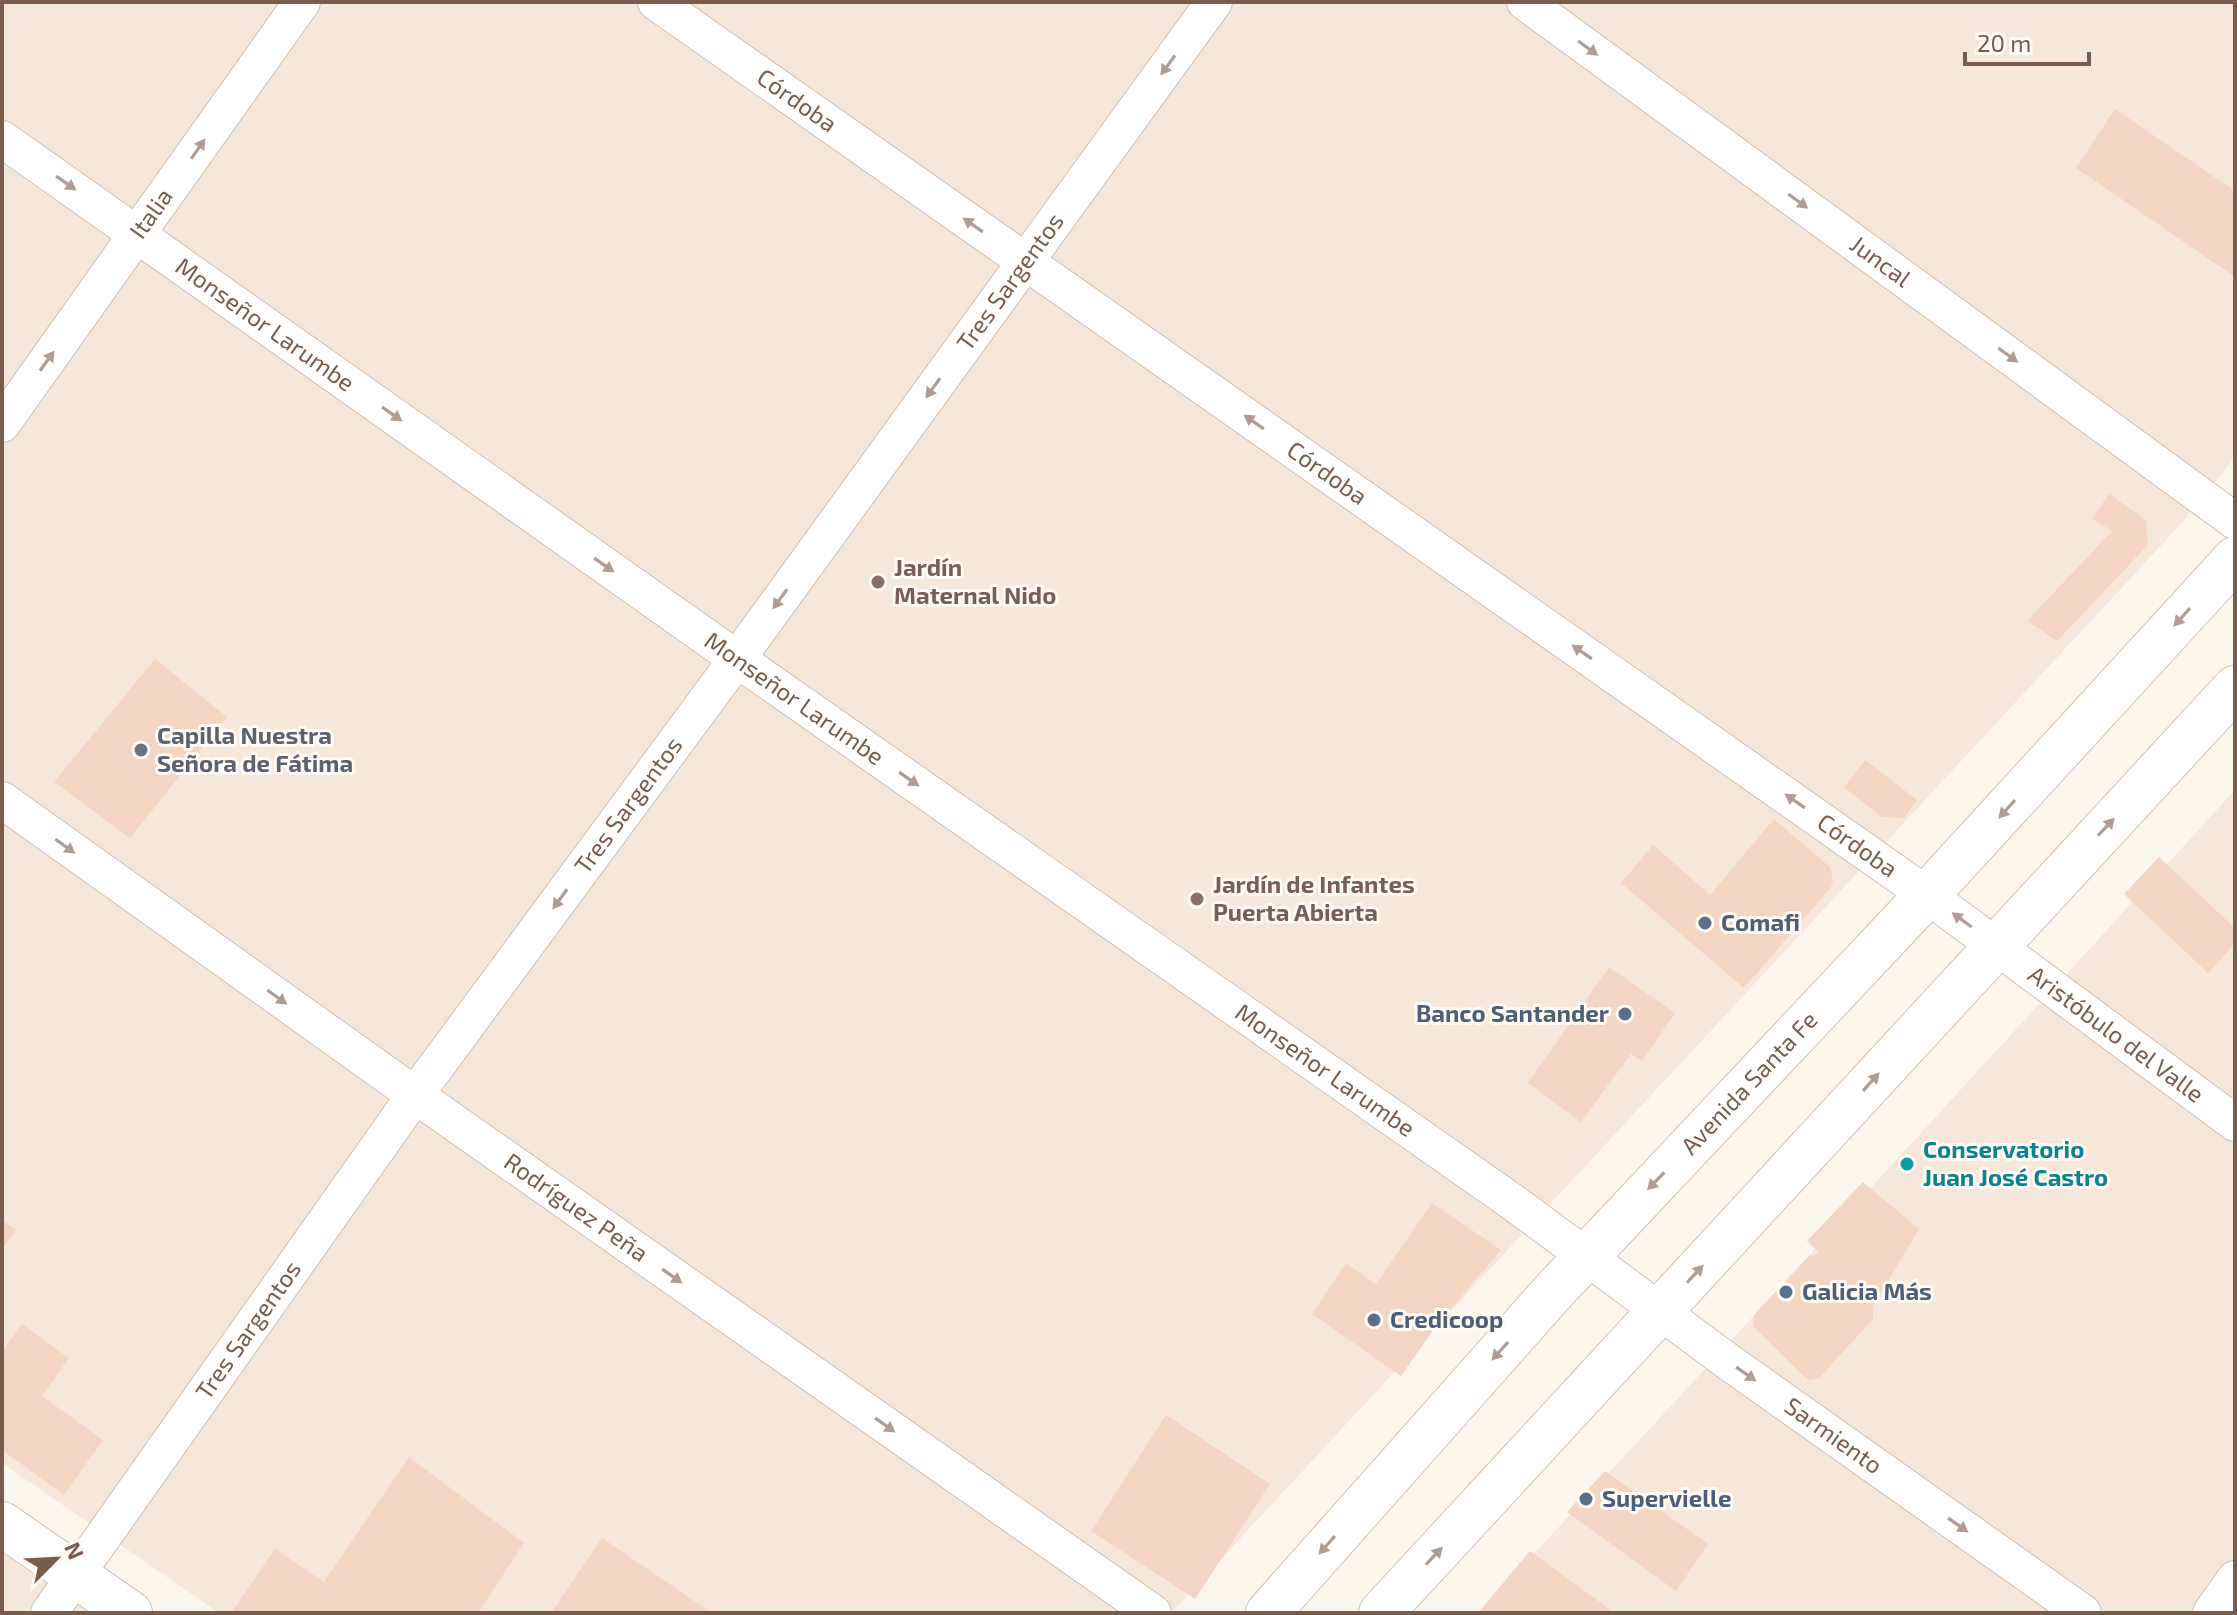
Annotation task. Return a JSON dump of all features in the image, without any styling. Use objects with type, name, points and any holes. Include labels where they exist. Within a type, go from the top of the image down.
[{"type":"main road","name":"Avenida Santa Fe","points":[[1268,1613],[1588,1255],[1927,895],[2235,559]]},
{"type":"main road","points":[[1381,1613],[2235,688]]},
{"type":"main road","points":[[2,1524],[130,1613]]},
{"type":"street","name":"Italia","points":[[2,424],[302,2]]},
{"type":"street","name":"Córdoba","points":[[656,2],[1996,946]]},
{"type":"street","name":"Tres Sargentos","points":[[49,1613],[415,1095],[737,659],[1214,2]]},
{"type":"street","name":"Juncal","points":[[1525,2],[2235,521]]},
{"type":"street","name":"Monseñor Larumbe","points":[[2,139],[1588,1255]]},
{"type":"street","name":"Rodríguez Peña","points":[[2,800],[415,1095],[1153,1613]]},
{"type":"street","name":"Aristóbulo del Valle","points":[[1996,946],[2235,1123]]},
{"type":"street","name":"Sarmiento","points":[[1588,1255],[1660,1312],[2083,1613]]},
{"type":"street","points":[[2211,1613],[2235,1579]]},
{"type":"shaded area","points":[[2,2],[2235,2],[2235,457],[2180,525],[1171,1613],[219,1613],[2,1463]]},
{"type":"shaded area","points":[[2235,790],[2235,1613],[1479,1613],[1693,1382]]},
{"type":"shaded area","points":[[2,1542],[100,1613],[2,1613]]},
{"type":"building","points":[[2115,109],[2235,191],[2235,277],[2076,168]]},
{"type":"building","points":[[2109,494],[2146,520],[2148,545],[2057,641],[2027,621],[2112,531],[2092,519]]},
{"type":"building","name":"Capilla Nuestra Señora de Fátima","points":[[155,659],[227,717],[130,838],[54,782]]},
{"type":"building","points":[[1865,760],[1917,800],[1904,818],[1882,817],[1844,787]]},
{"type":"building","points":[[1774,819],[1830,867],[1833,881],[1744,988],[1621,883],[1653,845],[1710,895]]},
{"type":"building","points":[[2159,857],[2235,928],[2235,944],[2208,973],[2124,894]]},
{"type":"building","points":[[1609,967],[1675,1013],[1642,1061],[1631,1054],[1581,1122],[1528,1083]]},
{"type":"building","points":[[1863,1182],[1919,1229],[1873,1306],[1873,1319],[1819,1378],[1808,1380],[1754,1327],[1754,1315],[1809,1256],[1819,1253],[1807,1241]]},
{"type":"building","points":[[1432,1203],[1501,1250],[1436,1326],[1401,1376],[1312,1314],[1346,1263],[1376,1284]]},
{"type":"building","points":[[2,1220],[16,1230],[2,1249]]},
{"type":"building","points":[[22,1324],[69,1358],[42,1396],[103,1440],[64,1495],[2,1450],[2,1352]]},
{"type":"building","points":[[1166,1415],[1270,1484],[1195,1599],[1091,1531]]},
{"type":"building","points":[[409,1457],[524,1543],[478,1613],[231,1613],[275,1549],[324,1582]]},
{"type":"building","points":[[1605,1471],[1708,1544],[1676,1591],[1567,1512]]},
{"type":"building","points":[[602,1538],[712,1613],[551,1613]]},
{"type":"building","points":[[1530,1551],[1615,1613],[1478,1613]]},
{"type":"place","name":"Jardín Maternal Nido","points":[[878,582]]},
{"type":"place","name":"Capilla Nuestra Señora de Fátima","points":[[141,750]]},
{"type":"place","name":"Jardín de Infantes Puerta Abierta","points":[[1197,899]]},
{"type":"place","name":"Comafi","points":[[1705,923]]},
{"type":"place","name":"Banco Santander","points":[[1625,1014]]},
{"type":"place","name":"Conservatorio Juan José Castro","points":[[1907,1164]]},
{"type":"place","name":"Galicia Más","points":[[1786,1292]]},
{"type":"place","name":"Credicoop","points":[[1374,1320]]},
{"type":"place","name":"Supervielle","points":[[1586,1499]]}]
